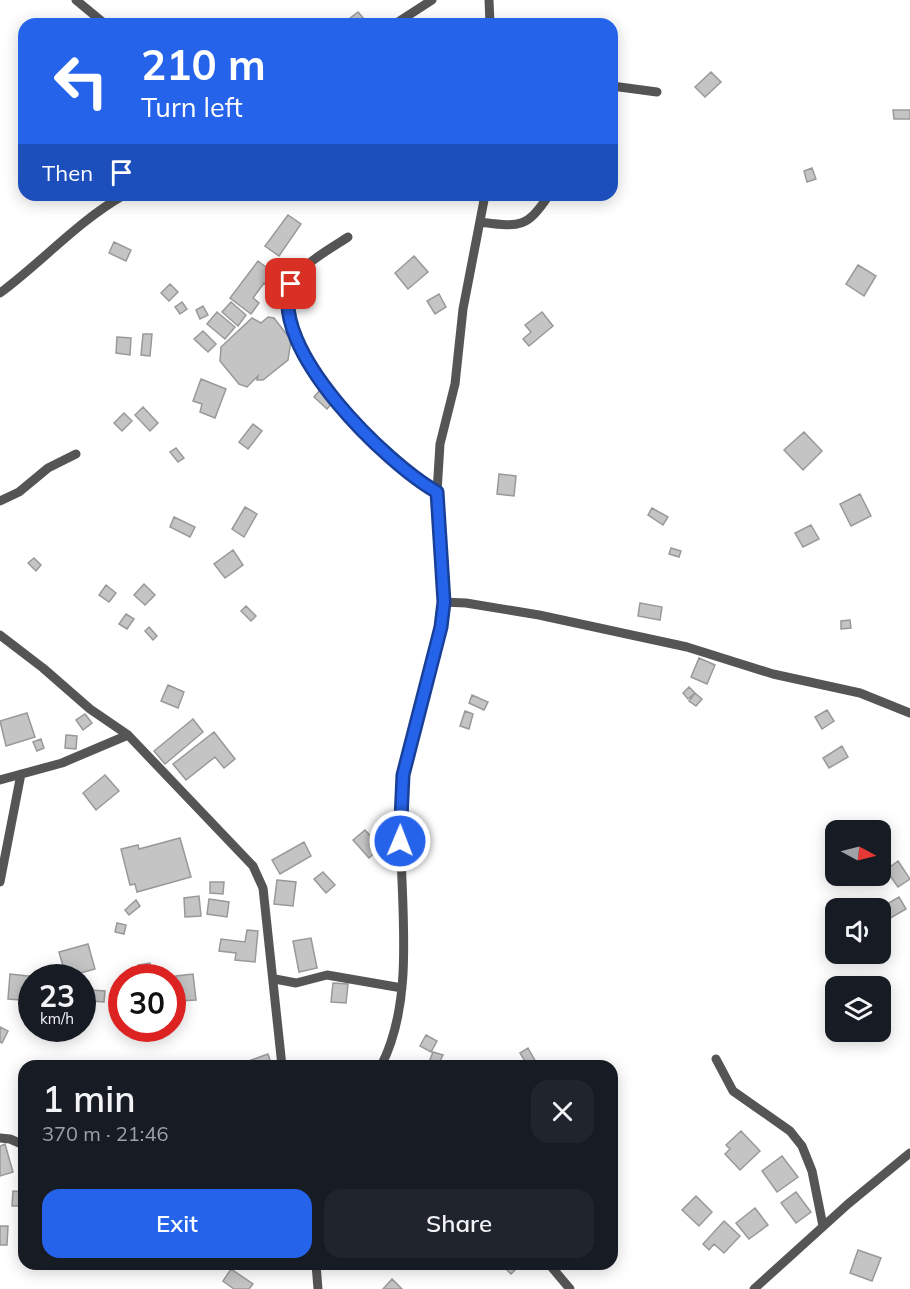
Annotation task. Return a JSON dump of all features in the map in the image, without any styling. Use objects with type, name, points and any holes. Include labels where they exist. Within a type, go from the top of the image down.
[{"type":"street","points":[[76,0],[98,18]]},
{"type":"street","points":[[404,18],[432,0]]},
{"type":"street","points":[[489,0],[490,18]]},
{"type":"street","points":[[618,87],[657,92]]},
{"type":"street","points":[[0,293],[31,270],[101,208],[113,201]]},
{"type":"street","points":[[383,1060],[400,1016],[402,988],[399,825],[403,775],[431,671],[444,602],[437,492],[440,444],[455,384],[463,309],[484,201]]},
{"type":"street","points":[[480,222],[517,225],[529,222],[545,201]]},
{"type":"street","points":[[348,237],[304,270],[291,284],[287,306],[292,329],[313,371],[330,397],[414,479],[437,492]]},
{"type":"street","points":[[0,501],[19,492],[48,468],[76,454]]},
{"type":"street","points":[[444,602],[466,603],[539,615],[676,645],[773,674],[860,693],[910,713]]},
{"type":"street","points":[[0,635],[43,668],[90,709],[128,735],[253,866],[263,888],[275,979],[282,1060]]},
{"type":"street","points":[[0,780],[62,764],[128,735]]},
{"type":"street","points":[[0,882],[21,774]]},
{"type":"street","points":[[275,979],[296,983],[327,975],[402,988]]},
{"type":"street","points":[[716,1059],[733,1090],[790,1131],[802,1146],[812,1171],[823,1226]]},
{"type":"street","points":[[0,1138],[10,1138],[18,1142]]},
{"type":"street","points":[[754,1289],[823,1226],[910,1153]]},
{"type":"street","points":[[316,1270],[318,1289]]},
{"type":"street","points":[[554,1270],[570,1289]]},
{"type":"building","points":[[358,12],[363,18],[350,18]]},
{"type":"building","points":[[711,72],[721,82],[705,97],[695,87]]},
{"type":"building","points":[[893,110],[910,110],[910,119],[894,119]]},
{"type":"building","points":[[812,168],[816,179],[807,182],[804,171]]},
{"type":"building","points":[[288,215],[301,224],[279,256],[265,246]]},
{"type":"building","points":[[114,242],[131,250],[126,261],[109,253]]},
{"type":"building","points":[[414,256],[428,272],[408,289],[395,273]]},
{"type":"building","points":[[258,261],[287,283],[278,294],[264,283],[253,298],[259,303],[251,314],[230,298]]},
{"type":"building","points":[[858,265],[876,276],[864,296],[846,284]]},
{"type":"building","points":[[170,284],[178,292],[169,301],[161,293]]},
{"type":"building","points":[[439,294],[446,307],[435,314],[427,301]]},
{"type":"building","points":[[182,302],[187,309],[180,314],[175,307]]},
{"type":"building","points":[[231,302],[246,315],[238,326],[222,312]]},
{"type":"building","points":[[203,306],[208,315],[200,319],[196,310]]},
{"type":"building","points":[[217,312],[235,327],[225,339],[207,324]]},
{"type":"building","points":[[542,312],[553,326],[529,346],[523,339],[531,332],[525,325]]},
{"type":"building","points":[[268,317],[274,318],[291,340],[288,360],[263,380],[257,380],[258,376],[247,387],[239,384],[220,361],[221,347],[252,318],[261,323]]},
{"type":"building","points":[[203,331],[216,344],[208,352],[194,339]]},
{"type":"building","points":[[143,334],[152,334],[150,356],[141,355]]},
{"type":"building","points":[[117,337],[131,338],[130,355],[116,353]]},
{"type":"building","points":[[201,379],[226,389],[215,418],[200,412],[202,404],[193,401]]},
{"type":"building","points":[[320,390],[334,401],[327,409],[314,397]]},
{"type":"building","points":[[143,407],[158,423],[150,431],[135,415]]},
{"type":"building","points":[[124,413],[132,421],[122,431],[114,423]]},
{"type":"building","points":[[253,424],[262,431],[248,449],[239,442]]},
{"type":"building","points":[[804,432],[822,451],[803,470],[784,450]]},
{"type":"building","points":[[176,448],[184,458],[178,462],[170,452]]},
{"type":"building","points":[[499,474],[516,476],[514,496],[497,494]]},
{"type":"building","points":[[860,494],[871,516],[851,526],[840,504]]},
{"type":"building","points":[[245,507],[257,514],[244,537],[232,529]]},
{"type":"building","points":[[652,508],[668,517],[663,525],[648,515]]},
{"type":"building","points":[[174,517],[195,527],[190,537],[170,527]]},
{"type":"building","points":[[811,525],[819,539],[803,547],[795,533]]},
{"type":"building","points":[[671,548],[681,551],[679,557],[669,554]]},
{"type":"building","points":[[233,550],[243,565],[225,578],[214,564]]},
{"type":"building","points":[[34,558],[41,565],[36,571],[28,563]]},
{"type":"building","points":[[144,584],[155,595],[145,605],[134,595]]},
{"type":"building","points":[[106,585],[116,593],[109,602],[99,595]]},
{"type":"building","points":[[640,603],[662,607],[660,620],[638,616]]},
{"type":"building","points":[[246,606],[256,616],[251,621],[241,611]]},
{"type":"building","points":[[126,614],[134,619],[127,629],[119,624]]},
{"type":"building","points":[[850,620],[851,628],[841,629],[841,621]]},
{"type":"building","points":[[149,627],[157,636],[153,640],[145,631]]},
{"type":"building","points":[[699,658],[715,665],[707,684],[691,677]]},
{"type":"building","points":[[168,685],[184,692],[178,708],[161,701]]},
{"type":"building","points":[[689,687],[695,693],[688,699],[683,693]]},
{"type":"building","points":[[695,693],[702,699],[696,706],[689,701]]},
{"type":"building","points":[[472,695],[488,702],[484,710],[469,703]]},
{"type":"building","points":[[827,710],[834,721],[822,729],[815,717]]},
{"type":"building","points":[[465,711],[473,714],[469,729],[460,726]]},
{"type":"building","points":[[27,713],[35,737],[6,746],[0,721]]},
{"type":"building","points":[[85,714],[92,723],[83,730],[76,720]]},
{"type":"building","points":[[193,719],[203,732],[165,764],[154,751]]},
{"type":"building","points":[[214,732],[235,759],[224,768],[215,757],[186,780],[173,764]]},
{"type":"building","points":[[66,735],[77,736],[76,749],[65,748]]},
{"type":"building","points":[[41,739],[44,748],[37,751],[33,742]]},
{"type":"building","points":[[842,746],[848,757],[829,768],[823,758]]},
{"type":"building","points":[[105,775],[119,791],[96,810],[83,793]]},
{"type":"building","points":[[365,830],[381,847],[369,858],[353,840]]},
{"type":"building","points":[[180,838],[191,877],[137,892],[135,884],[130,885],[121,849],[138,845],[139,849]]},
{"type":"building","points":[[304,842],[311,856],[280,874],[272,860]]},
{"type":"building","points":[[898,861],[910,879],[898,887],[891,877],[891,866]]},
{"type":"building","points":[[323,872],[335,885],[326,893],[314,879]]},
{"type":"building","points":[[277,880],[296,882],[293,906],[274,904]]},
{"type":"building","points":[[210,882],[224,882],[223,894],[210,893]]},
{"type":"building","points":[[199,896],[201,916],[185,917],[184,898]]},
{"type":"building","points":[[899,897],[906,909],[891,918],[891,902]]},
{"type":"building","points":[[209,899],[229,902],[227,917],[207,914]]},
{"type":"building","points":[[136,900],[140,906],[129,915],[125,910]]},
{"type":"building","points":[[117,923],[126,925],[124,934],[115,932]]},
{"type":"building","points":[[247,930],[258,931],[255,962],[235,960],[236,953],[219,951],[221,939],[245,942]]},
{"type":"building","points":[[311,938],[317,968],[299,972],[293,941]]},
{"type":"building","points":[[88,944],[94,964],[62,964],[59,952]]},
{"type":"building","points":[[10,974],[18,975],[18,1000],[8,999]]},
{"type":"building","points":[[193,974],[196,1000],[186,1001],[186,975]]},
{"type":"building","points":[[333,983],[348,984],[346,1003],[331,1002]]},
{"type":"building","points":[[96,990],[105,991],[104,1002],[96,1001]]},
{"type":"building","points":[[0,1027],[8,1031],[2,1043],[0,1042]]},
{"type":"building","points":[[426,1035],[437,1041],[431,1052],[420,1046]]},
{"type":"building","points":[[528,1048],[535,1060],[524,1060],[520,1053]]},
{"type":"building","points":[[433,1052],[443,1055],[440,1060],[430,1060]]},
{"type":"building","points":[[268,1054],[270,1060],[252,1060]]},
{"type":"building","points":[[741,1131],[760,1151],[740,1170],[725,1154],[730,1149],[726,1145]]},
{"type":"building","points":[[5,1144],[13,1172],[0,1176],[0,1146]]},
{"type":"building","points":[[782,1156],[798,1177],[777,1192],[762,1171]]},
{"type":"building","points":[[13,1191],[18,1191],[18,1206],[12,1206]]},
{"type":"building","points":[[796,1192],[811,1212],[796,1223],[781,1203]]},
{"type":"building","points":[[696,1196],[712,1212],[699,1226],[682,1210]]},
{"type":"building","points":[[755,1208],[768,1225],[749,1239],[736,1223]]},
{"type":"building","points":[[724,1221],[740,1236],[724,1253],[714,1244],[709,1250],[703,1244]]},
{"type":"building","points":[[0,1226],[8,1226],[7,1245],[0,1245]]},
{"type":"building","points":[[858,1250],[881,1258],[872,1281],[850,1273]]},
{"type":"building","points":[[232,1270],[253,1284],[249,1289],[234,1289],[223,1281]]},
{"type":"building","points":[[392,1279],[402,1289],[383,1289]]},
{"type":"route","points":[[291,284],[287,293],[287,306],[292,329],[313,371],[330,397],[414,479],[437,492],[444,602],[431,671],[403,775],[400,841]]}]
